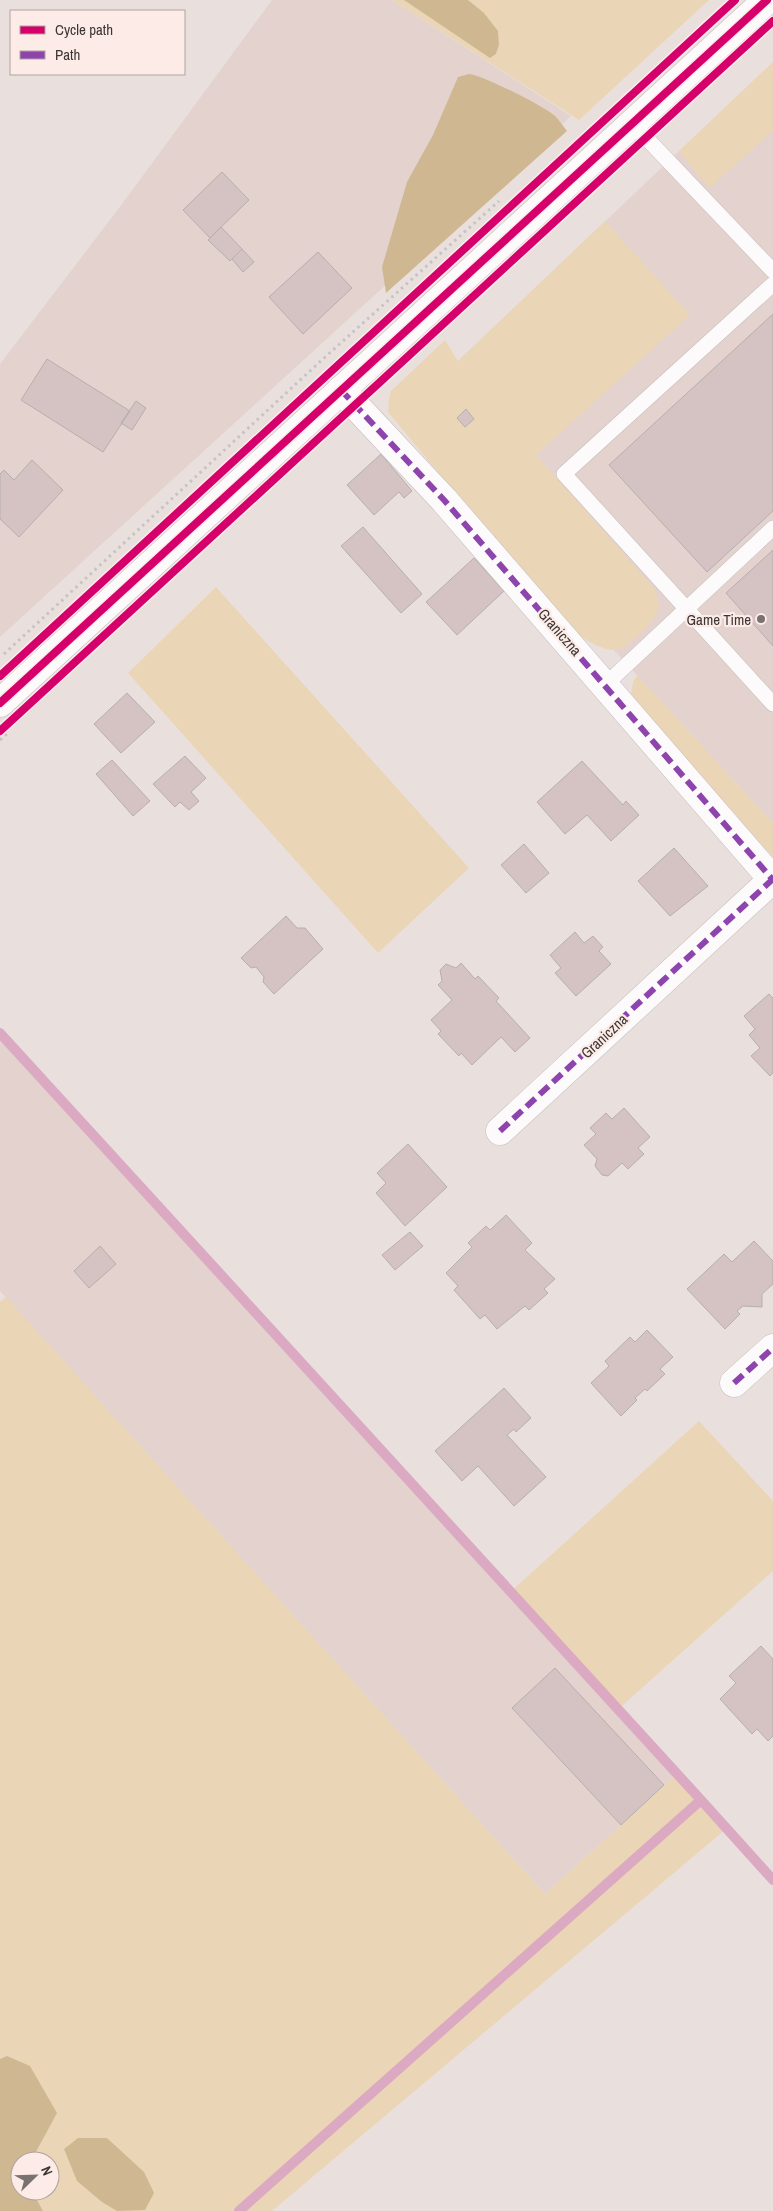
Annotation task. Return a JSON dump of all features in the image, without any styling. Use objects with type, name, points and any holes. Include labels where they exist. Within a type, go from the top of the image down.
[{"type":"street","points":[[4,714],[341,390],[767,0]]},
{"type":"street","name":"Graniczna","points":[[341,390],[444,500],[773,879],[500,1131]]},
{"type":"street","points":[[734,1383],[773,1348]]},
{"type":"lane","points":[[632,124],[773,272]]},
{"type":"lane","points":[[773,284],[564,474],[773,704]]},
{"type":"lane","points":[[605,685],[773,528]]},
{"type":"path","points":[[0,658],[324,358],[506,195]]},
{"type":"path","points":[[0,731],[4,714]]},
{"type":"shaded area","points":[[272,0],[392,0],[571,116],[0,637],[0,364],[122,204]]},
{"type":"shaded area","points":[[392,0],[709,0],[579,120]]},
{"type":"shaded area","points":[[404,0],[468,0],[484,13],[498,31],[499,45],[496,54],[490,58]]},
{"type":"shaded area","points":[[773,62],[773,823],[461,484],[458,361]]},
{"type":"shaded area","points":[[773,62],[773,131],[709,188],[679,151]]},
{"type":"shaded area","points":[[469,74],[499,85],[539,105],[555,116],[567,131],[386,293],[382,267],[407,182],[433,135],[458,77]]},
{"type":"shaded area","points":[[605,221],[690,315],[536,455],[654,588],[659,605],[656,615],[633,640],[616,650],[609,650],[595,645],[564,624],[388,412],[391,391],[445,340],[458,361]]},
{"type":"shaded area","points":[[216,587],[469,868],[378,953],[128,673]]},
{"type":"shaded area","points":[[637,675],[773,823],[773,857],[630,699],[633,682]]},
{"type":"shaded area","points":[[0,1036],[674,1777],[545,1894],[0,1291]]},
{"type":"shaded area","points":[[6,1297],[545,1894],[674,1777],[725,1830],[272,2211],[0,2211],[0,1302]]},
{"type":"shaded area","points":[[699,1421],[773,1501],[773,1571],[615,1712],[508,1594]]},
{"type":"shaded area","points":[[7,2056],[30,2066],[57,2113],[36,2151],[10,2151],[10,2201],[38,2201],[43,2211],[0,2211],[0,2059]]},
{"type":"shaded area","points":[[78,2138],[107,2138],[144,2172],[154,2193],[145,2210],[117,2211],[102,2202],[77,2181],[64,2149]]},
{"type":"building","points":[[222,172],[249,200],[210,238],[183,210]]},
{"type":"building","points":[[221,227],[242,249],[230,261],[208,240]]},
{"type":"building","points":[[242,249],[254,262],[243,272],[232,259]]},
{"type":"building","points":[[318,252],[352,288],[303,334],[269,297]]},
{"type":"building","points":[[773,314],[773,511],[707,572],[609,465]]},
{"type":"building","points":[[47,359],[130,411],[103,452],[21,400]]},
{"type":"building","points":[[136,401],[146,408],[132,430],[121,423]]},
{"type":"building","points":[[466,409],[474,419],[465,427],[457,418]]},
{"type":"building","points":[[381,454],[412,491],[404,498],[399,492],[374,515],[347,485]]},
{"type":"building","points":[[32,460],[63,490],[19,537],[0,519],[0,474],[4,470],[14,480]]},
{"type":"building","points":[[363,527],[422,594],[401,613],[341,546]]},
{"type":"building","name":"Game Time","points":[[773,550],[773,646],[726,593]]},
{"type":"building","points":[[474,558],[504,591],[457,635],[426,602]]},
{"type":"building","points":[[127,693],[155,722],[121,753],[94,724]]},
{"type":"building","points":[[185,756],[206,778],[191,792],[199,801],[189,810],[180,802],[175,807],[153,784]]},
{"type":"building","points":[[112,760],[150,801],[133,816],[96,774]]},
{"type":"building","points":[[582,761],[623,805],[626,801],[639,815],[611,841],[587,815],[565,834],[537,802]]},
{"type":"building","points":[[524,844],[549,873],[526,893],[501,865]]},
{"type":"building","points":[[674,848],[708,886],[670,916],[638,881]]},
{"type":"building","points":[[286,916],[297,928],[305,928],[323,949],[274,994],[263,982],[264,977],[256,967],[251,968],[241,958]]},
{"type":"building","points":[[575,932],[584,943],[593,936],[603,947],[599,951],[611,964],[576,996],[555,973],[561,968],[550,955]]},
{"type":"building","points":[[461,963],[475,979],[478,976],[499,998],[496,1001],[530,1038],[515,1052],[501,1037],[472,1065],[461,1053],[459,1056],[438,1034],[441,1031],[431,1020],[452,1000],[438,985],[442,981],[440,970],[446,964],[456,968]]},
{"type":"building","points":[[769,994],[773,998],[773,1073],[770,1076],[751,1056],[760,1048],[749,1035],[755,1029],[744,1016]]},
{"type":"building","points":[[624,1108],[650,1137],[638,1148],[644,1154],[628,1169],[622,1163],[608,1176],[602,1175],[595,1166],[597,1159],[584,1145],[596,1134],[590,1128],[606,1113],[612,1119]]},
{"type":"building","points":[[408,1144],[447,1187],[405,1226],[376,1193],[386,1183],[377,1173]]},
{"type":"building","points":[[506,1215],[532,1243],[525,1250],[555,1279],[544,1289],[548,1293],[529,1310],[525,1306],[497,1329],[485,1315],[480,1319],[454,1290],[458,1286],[446,1273],[472,1247],[468,1243],[486,1226],[490,1230]]},
{"type":"building","points":[[410,1232],[423,1246],[395,1270],[382,1255]]},
{"type":"building","points":[[754,1241],[773,1261],[773,1284],[762,1294],[762,1307],[743,1306],[737,1311],[740,1314],[725,1329],[687,1289],[724,1254],[732,1262]]},
{"type":"building","points":[[100,1246],[116,1264],[89,1288],[74,1271]]},
{"type":"building","points":[[647,1330],[673,1357],[660,1369],[665,1374],[647,1391],[645,1389],[635,1398],[637,1400],[621,1416],[591,1383],[609,1366],[605,1361],[630,1337],[635,1342]]},
{"type":"building","points":[[504,1388],[531,1418],[516,1432],[514,1429],[507,1435],[546,1477],[514,1506],[478,1466],[462,1481],[435,1451]]},
{"type":"building","points":[[761,1646],[773,1659],[773,1736],[768,1741],[757,1729],[752,1734],[720,1699],[736,1683],[729,1676]]},
{"type":"building","points":[[555,1668],[664,1785],[621,1825],[512,1708]]},
{"type":"waterway","points":[[0,1033],[701,1800],[239,2211]]},
{"type":"waterway","points":[[701,1800],[773,1880]]},
{"type":"marked path","points":[[341,390],[444,500],[773,880]]},
{"type":"marked path","points":[[500,1131],[773,879]]},
{"type":"marked path","points":[[734,1383],[773,1348]]},
{"type":"cycle path","points":[[0,676],[735,0]]},
{"type":"cycle path","points":[[0,703],[767,0]]},
{"type":"cycle path","points":[[0,731],[773,21]]},
{"type":"place","name":"Game Time","points":[[761,619]]}]
